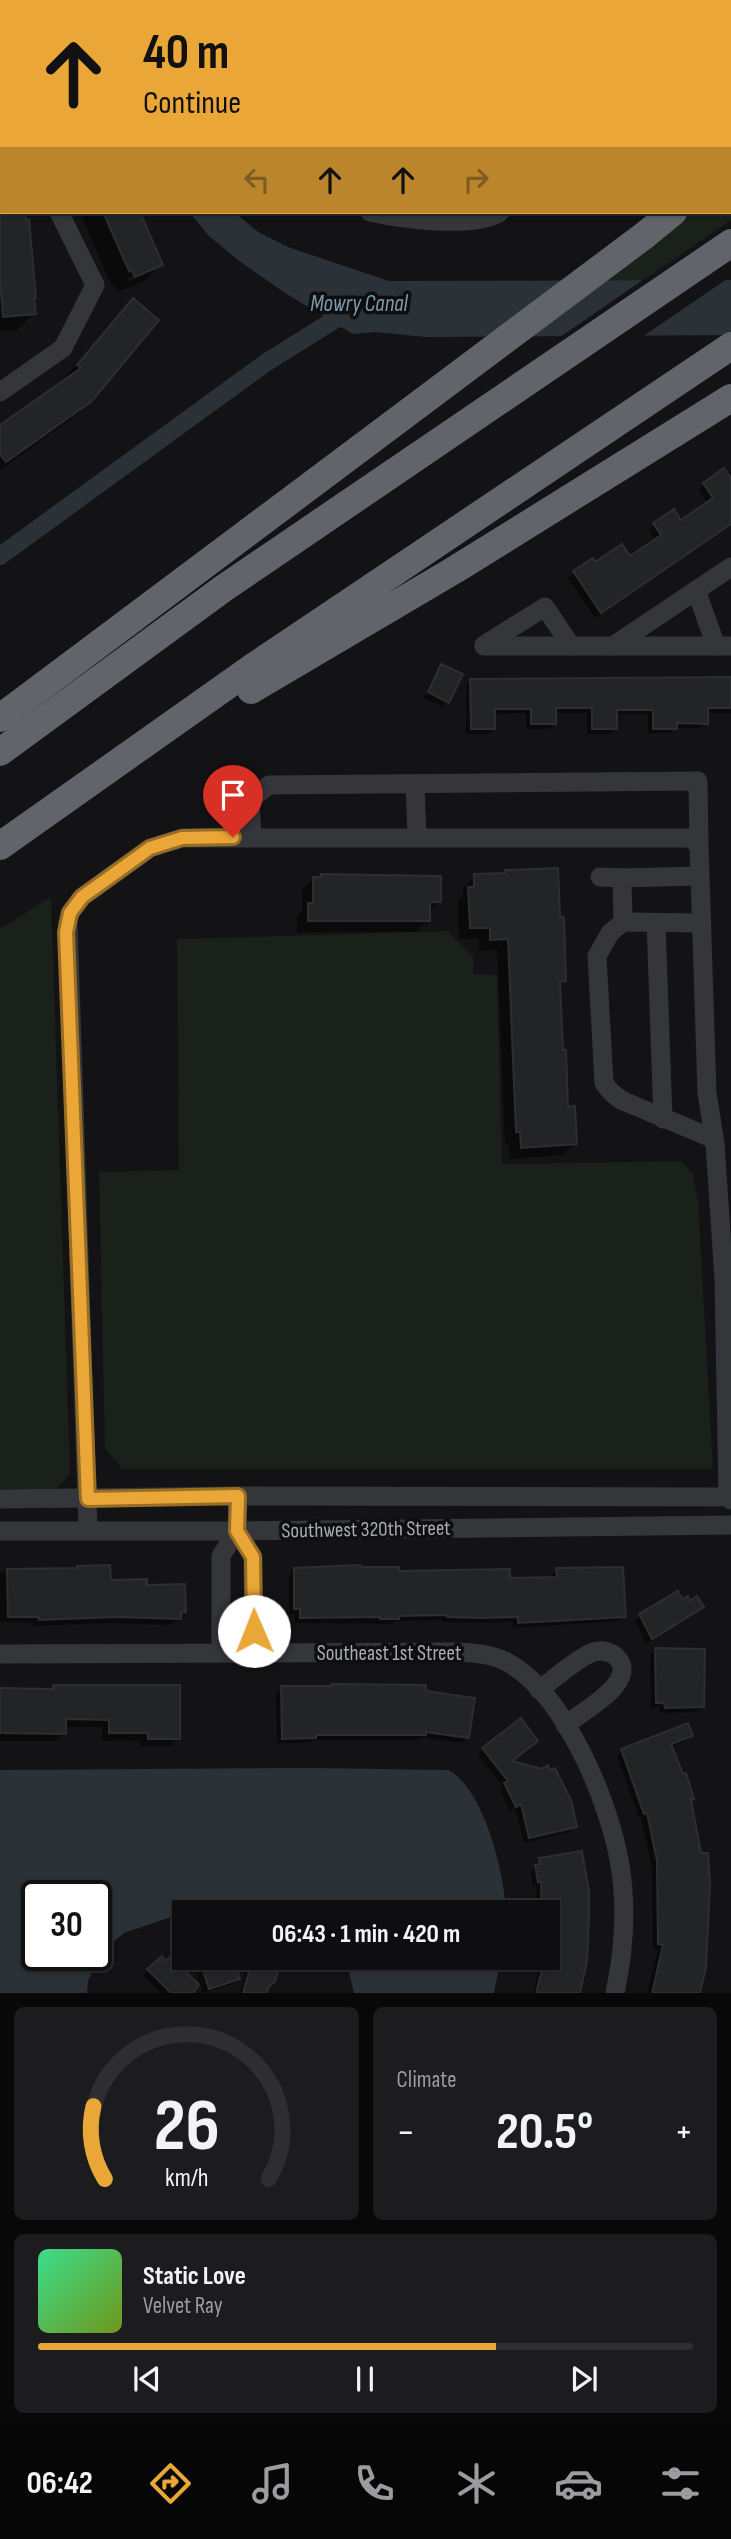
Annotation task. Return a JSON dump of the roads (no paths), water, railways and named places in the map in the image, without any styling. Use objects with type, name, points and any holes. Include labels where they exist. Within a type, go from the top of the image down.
[{"type":"highway","points":[[0,718],[671,214]]},
{"type":"highway","points":[[0,752],[224,588],[725,247]]},
{"type":"highway","points":[[0,846],[257,665],[731,346]]},
{"type":"highway","points":[[50,809],[456,569],[731,398]]},
{"type":"street","points":[[338,0],[358,0]]},
{"type":"street","points":[[0,392],[63,348],[95,285],[60,214]]},
{"type":"street","points":[[388,214],[461,222],[491,218],[497,214]]},
{"type":"street","points":[[613,646],[731,567]]},
{"type":"street","points":[[571,646],[723,646],[696,590]]},
{"type":"street","points":[[252,837],[250,800],[269,785],[698,781],[707,1093],[714,1139],[724,1279],[730,1498]]},
{"type":"street","points":[[415,784],[417,837]]},
{"type":"street","points":[[88,1531],[68,922],[70,913],[82,897],[150,848],[182,838],[690,838],[699,845]]},
{"type":"street","points":[[600,877],[699,876]]},
{"type":"street","points":[[622,878],[624,922]]},
{"type":"street","points":[[700,923],[624,922],[610,933],[597,956],[604,1083],[611,1093],[621,1100],[714,1139]]},
{"type":"street","points":[[656,922],[663,1119]]},
{"type":"street","points":[[221,1652],[221,1556],[237,1531],[238,1496]]},
{"type":"street","name":"Southwest 320th Street","points":[[0,1499],[238,1496],[730,1498]]},
{"type":"street","name":"Southwest 320th Street","points":[[0,1531],[731,1525]]},
{"type":"street","points":[[237,1531],[253,1557],[254,1651]]},
{"type":"street","points":[[221,1597],[253,1598]]},
{"type":"street","name":"Southeast 1st Street","points":[[0,1654],[254,1651],[475,1653],[506,1662],[526,1676],[565,1725],[599,1788],[620,1867],[624,1936],[615,1993]]},
{"type":"street","points":[[544,1697],[595,1651],[608,1652],[620,1661],[622,1672],[618,1684],[565,1725]]},
{"type":"water","name":"Mowry Canal","points":[[191,214],[236,214],[258,232],[288,247],[389,281],[731,280],[731,335],[426,337],[375,332],[353,334],[285,293],[209,236]]},
{"type":"water","points":[[0,1770],[448,1770],[461,1780],[472,1795],[482,1813],[497,1856],[505,1900],[172,1900],[172,1917],[124,1933],[112,1943],[112,1880],[21,1880],[21,1971],[93,1971],[87,1993],[0,1993]]},
{"type":"water","points":[[349,1970],[499,1970],[494,1993],[354,1993]]},
{"type":"waterway","name":"Mowry Canal","points":[[0,556],[267,362],[334,320],[355,313]]}]
